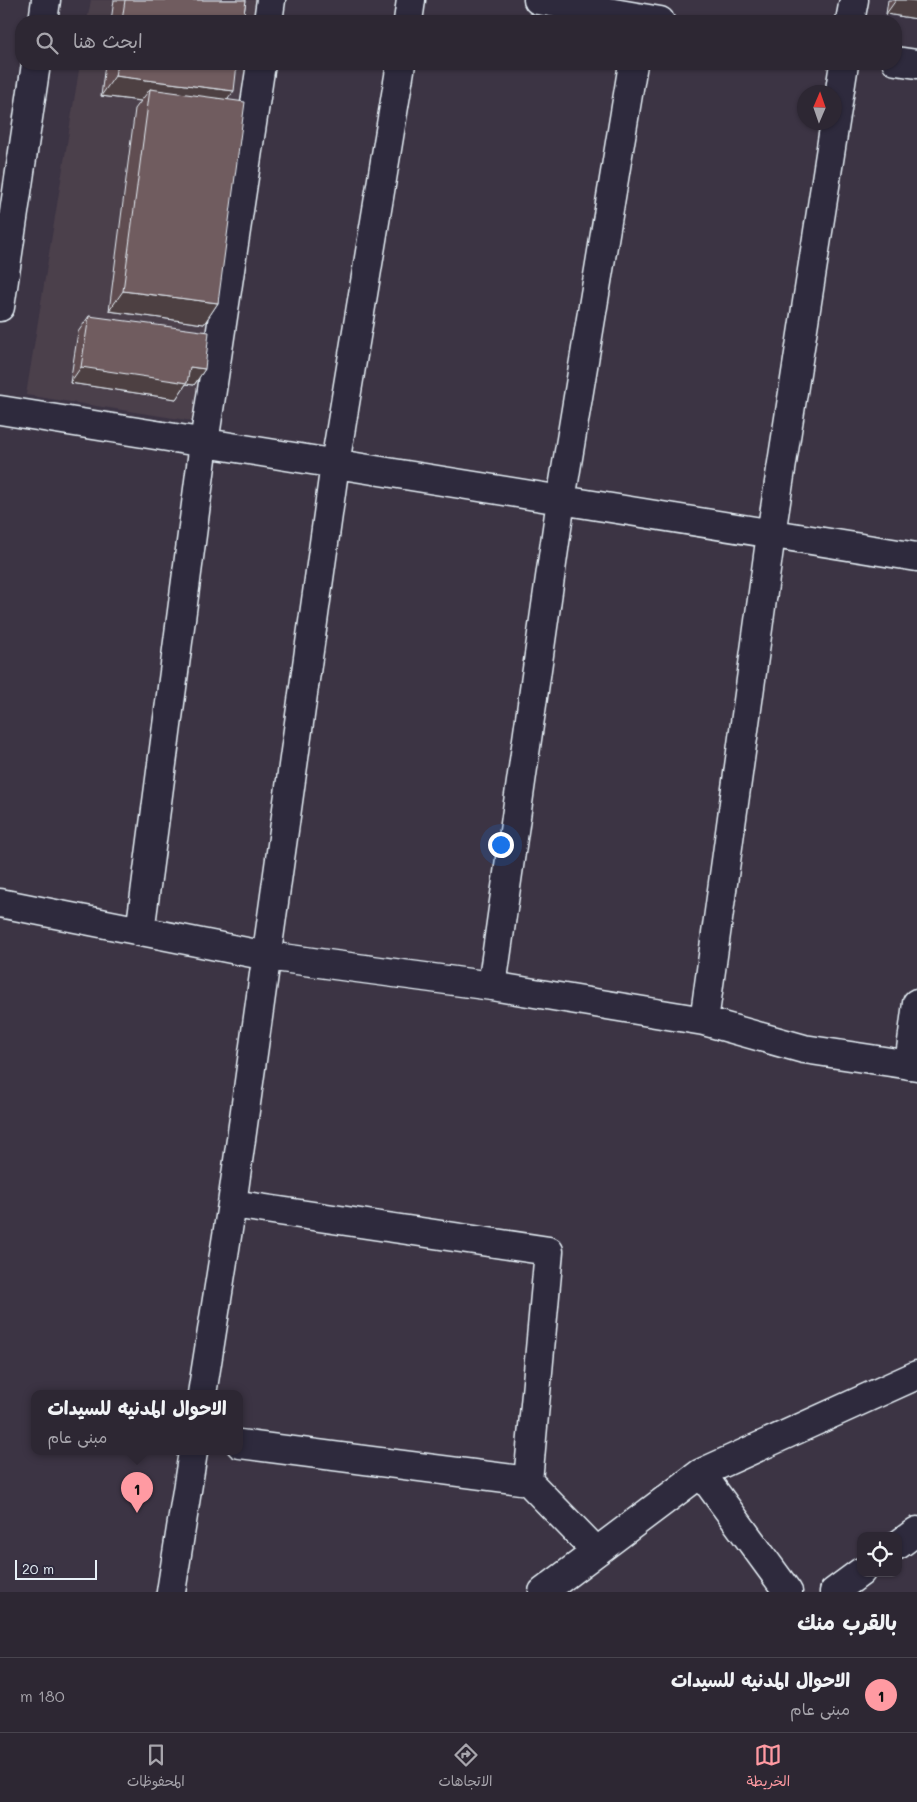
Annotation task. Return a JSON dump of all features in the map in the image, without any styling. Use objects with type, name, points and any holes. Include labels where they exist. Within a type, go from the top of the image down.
[{"type":"street","points":[[44,15],[46,0]]},
{"type":"street","points":[[269,15],[271,0]]},
{"type":"street","points":[[409,15],[411,0]]},
{"type":"street","points":[[538,0],[646,15]]},
{"type":"street","points":[[851,15],[854,0]]},
{"type":"street","points":[[902,62],[917,64]]},
{"type":"street","points":[[0,308],[35,70]]},
{"type":"street","points":[[140,932],[204,442],[260,70]]},
{"type":"street","points":[[203,1390],[232,1204],[335,464],[400,70]]},
{"type":"street","points":[[492,986],[561,500],[632,70]]},
{"type":"street","points":[[704,1021],[770,534],[843,70]]},
{"type":"street","points":[[0,410],[917,557]]},
{"type":"street","points":[[0,902],[140,932],[267,956],[492,986],[704,1021],[804,1049],[913,1065],[917,1003]]},
{"type":"street","points":[[232,1204],[549,1251],[528,1481]]},
{"type":"street","points":[[543,1592],[701,1473],[917,1376]]},
{"type":"street","points":[[243,1444],[528,1481],[596,1551]]},
{"type":"street","points":[[171,1592],[193,1455]]},
{"type":"street","points":[[701,1473],[788,1592]]},
{"type":"street","points":[[902,1542],[917,1531]]},
{"type":"street","points":[[834,1592],[857,1575]]},
{"type":"shaded area","points":[[91,0],[259,1],[256,15],[88,15]]},
{"type":"shaded area","points":[[79,70],[248,70],[193,421],[26,395]]},
{"type":"building","points":[[125,0],[246,0],[244,15],[123,15]]},
{"type":"building","points":[[116,70],[236,70],[234,91],[115,76]]},
{"type":"building","points":[[150,89],[245,102],[218,303],[123,291]]},
{"type":"building","points":[[89,316],[209,332],[205,369],[190,367],[187,383],[81,367]]},
{"type":"place","name":"الاحوال المدنيه للسيدات","points":[[137,1513]]}]
